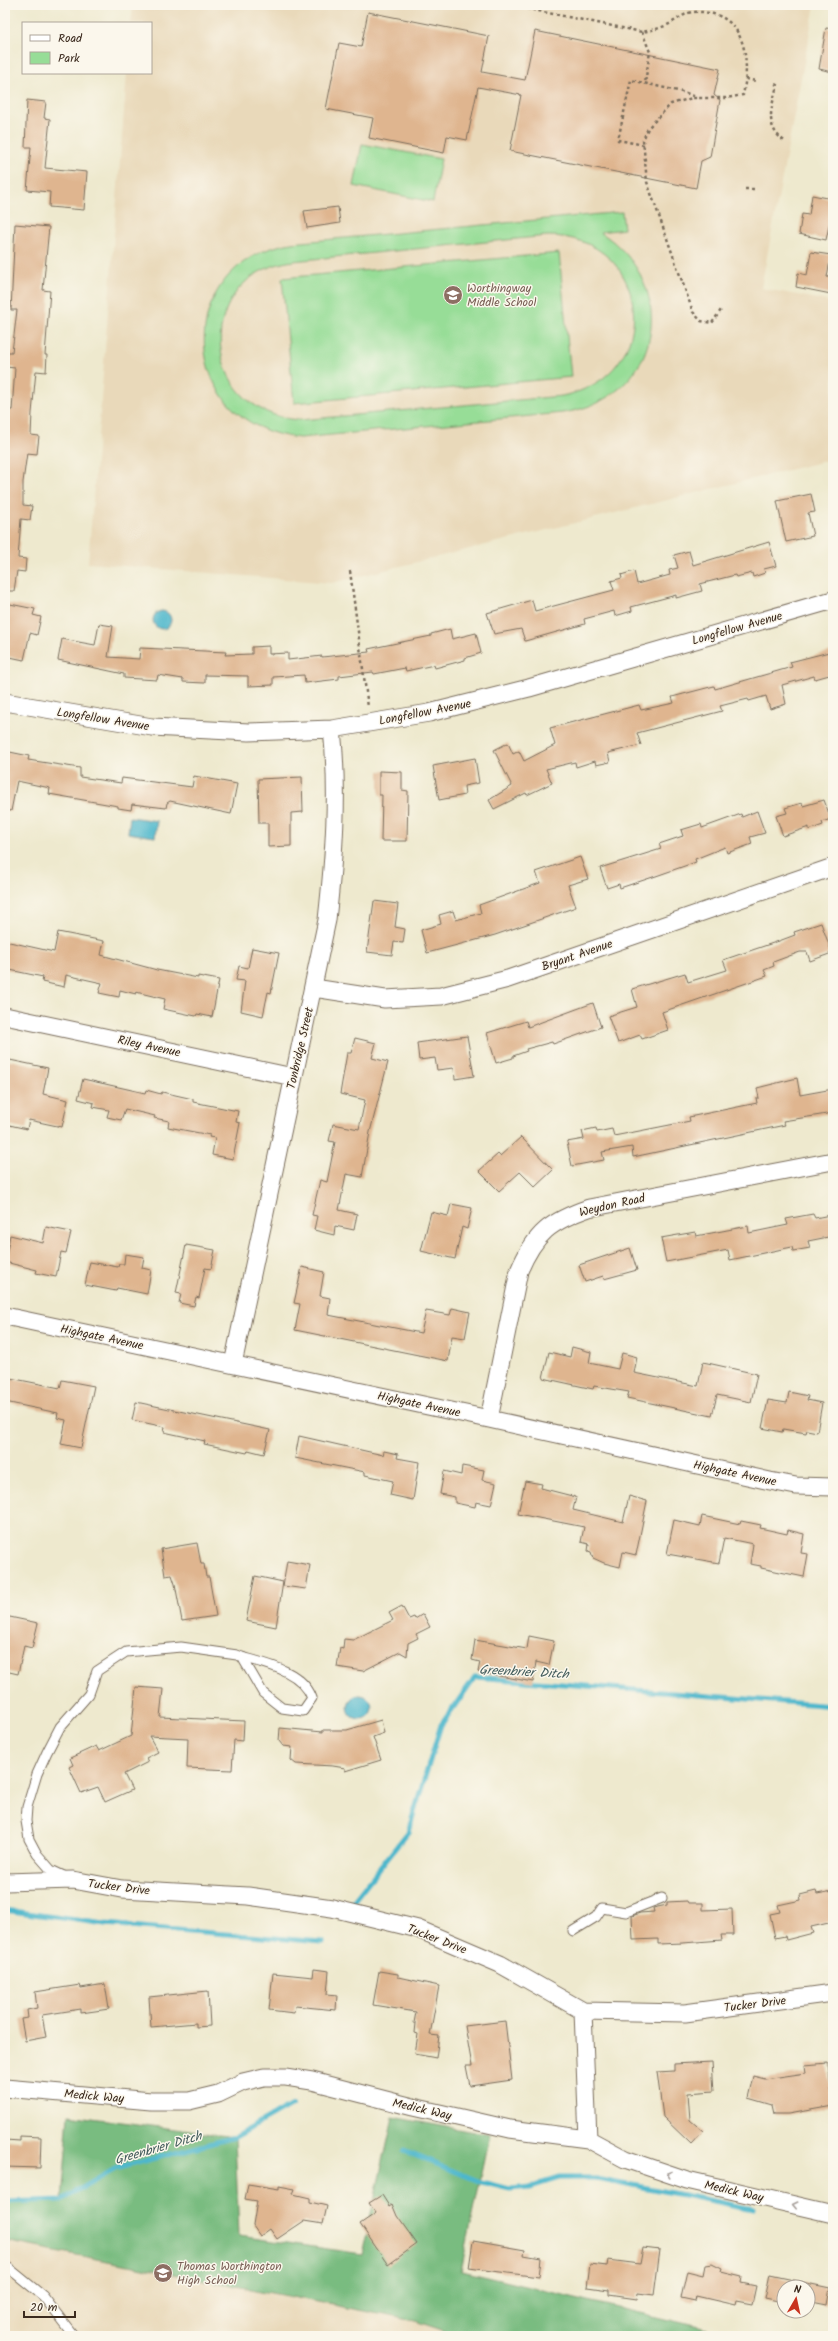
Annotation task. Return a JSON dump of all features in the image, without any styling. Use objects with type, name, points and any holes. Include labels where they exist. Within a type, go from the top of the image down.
[{"type":"street","name":"Longfellow Avenue","points":[[5,702],[152,727],[249,732],[332,729],[429,713],[529,688],[833,600]]},
{"type":"street","name":"Tonbridge Street","points":[[233,1364],[293,1077],[314,988],[327,920],[335,846],[337,773],[332,729]]},
{"type":"street","name":"Bryant Avenue","points":[[314,988],[385,999],[441,996],[508,979],[833,868]]},
{"type":"street","name":"Riley Avenue","points":[[5,1016],[293,1077]]},
{"type":"street","name":"Weydon Road","points":[[489,1419],[519,1271],[528,1249],[545,1230],[566,1216],[589,1208],[833,1161]]},
{"type":"street","name":"Highgate Avenue","points":[[5,1316],[776,1482],[796,1486],[833,1487]]},
{"type":"street","name":"Tucker Drive","points":[[5,1882],[74,1881],[122,1889],[248,1896],[324,1906],[411,1928],[500,1964],[582,2010],[685,2013],[833,1993]]},
{"type":"street","points":[[582,2010],[588,2139]]},
{"type":"street","name":"Medick Way","points":[[5,2088],[151,2100],[189,2100],[218,2094],[243,2082],[264,2077],[286,2077],[312,2081],[414,2107],[510,2128],[588,2139],[626,2158],[686,2180],[833,2214]]},
{"type":"lane","points":[[74,1881],[51,1870],[37,1854],[29,1839],[26,1821],[27,1807],[37,1774],[60,1727],[89,1694],[98,1671],[126,1652],[182,1647],[242,1657],[279,1667],[308,1687],[312,1698],[302,1711],[282,1708],[263,1693],[242,1657]]},
{"type":"lane","points":[[573,1931],[596,1917],[602,1908],[626,1912],[662,1898]]},
{"type":"lane","points":[[5,2266],[43,2296],[74,2336]]},
{"type":"path","points":[[509,5],[642,32],[655,30],[692,12],[713,14],[725,20],[742,37],[747,60],[743,95],[726,98],[698,98],[671,104],[648,128],[643,140],[647,182],[693,312],[701,321],[712,323],[721,310]]},
{"type":"path","points":[[642,32],[650,52],[645,83]]},
{"type":"path","points":[[746,79],[756,80]]},
{"type":"path","points":[[644,145],[618,140],[630,80],[686,93],[698,98]]},
{"type":"path","points":[[775,84],[777,85],[770,120],[778,137],[786,142]]},
{"type":"path","points":[[745,189],[755,189]]},
{"type":"path","points":[[350,571],[368,712]]},
{"type":"shaded area","name":"Worthingway Middle School","points":[[133,5],[815,5],[761,288],[833,302],[833,459],[332,583],[88,563],[127,74],[152,74],[152,22],[131,22]]},
{"type":"shaded area","name":"Thomas Worthington High School","points":[[5,2211],[638,2336],[5,2336]]},
{"type":"green space","points":[[362,144],[441,159],[433,202],[354,186]]},
{"type":"green space","points":[[622,212],[624,229],[600,232],[626,254],[643,281],[651,309],[650,337],[640,364],[622,386],[596,403],[562,413],[300,438],[260,427],[230,406],[212,377],[204,344],[209,311],[224,281],[252,257],[291,243]],"holes":[[[547,236],[582,242],[609,258],[626,281],[633,308],[631,336],[618,362],[596,383],[562,396],[300,420],[266,412],[242,394],[226,370],[220,343],[224,316],[237,291],[260,272],[293,261]]]},
{"type":"green space","points":[[559,253],[571,377],[294,403],[282,278]]},
{"type":"green space","points":[[69,2115],[235,2137],[239,2236],[362,2254],[393,2117],[490,2135],[461,2271],[737,2336],[460,2336],[415,2321],[5,2241],[5,2202],[62,2200]]},
{"type":"water","points":[[158,611],[166,611],[171,616],[169,627],[166,629],[158,629],[153,624],[153,616]]},
{"type":"water","points":[[130,817],[157,821],[155,837],[128,833]]},
{"type":"water","points":[[360,1695],[365,1696],[371,1702],[371,1712],[365,1718],[360,1719],[355,1718],[349,1712],[348,1707],[349,1702],[355,1696]]},
{"type":"building","points":[[368,12],[489,36],[482,72],[525,80],[535,31],[720,69],[714,95],[720,100],[710,157],[701,161],[696,188],[510,151],[521,95],[478,87],[467,140],[447,136],[444,153],[369,138],[373,118],[326,109],[339,43],[361,47]]},
{"type":"building","points":[[826,28],[833,29],[833,72],[819,69]]},
{"type":"building","points":[[27,100],[46,102],[44,118],[50,119],[45,168],[87,172],[84,210],[49,207],[50,192],[27,190],[31,147],[25,147]]},
{"type":"building","points":[[812,195],[833,199],[833,221],[830,221],[826,240],[799,234],[802,214],[809,215]]},
{"type":"building","points":[[338,207],[340,223],[307,228],[304,211]]},
{"type":"building","points":[[15,224],[49,227],[43,290],[50,291],[45,355],[47,355],[46,372],[36,371],[32,413],[31,435],[39,436],[37,454],[27,453],[23,482],[23,505],[32,506],[30,520],[21,519],[18,558],[26,559],[25,572],[17,571],[14,591],[5,591],[5,424],[7,410],[12,410],[15,368],[6,367],[8,352],[12,352],[17,310],[11,310]]},
{"type":"building","points":[[811,252],[831,255],[827,277],[833,278],[831,294],[796,287],[798,273],[807,275]]},
{"type":"building","points":[[811,494],[815,512],[808,513],[813,536],[786,542],[777,501]]},
{"type":"building","points":[[769,542],[776,566],[764,569],[765,573],[753,577],[752,573],[736,577],[735,575],[700,584],[702,591],[676,598],[676,595],[631,607],[632,611],[615,616],[614,611],[584,619],[585,624],[525,641],[521,629],[494,634],[487,613],[532,600],[535,611],[614,590],[611,581],[622,578],[621,575],[634,571],[637,584],[670,575],[669,570],[678,568],[674,555],[689,551],[693,565]]},
{"type":"building","points":[[5,603],[35,609],[33,615],[41,617],[37,635],[30,633],[24,660],[5,656]]},
{"type":"building","points":[[99,624],[113,626],[108,657],[139,659],[140,648],[226,652],[225,655],[252,654],[252,647],[269,646],[269,654],[288,653],[288,660],[369,652],[368,649],[431,636],[431,634],[450,629],[452,639],[476,633],[481,653],[465,658],[465,660],[435,668],[434,665],[406,671],[405,668],[374,674],[373,672],[339,676],[339,679],[305,683],[304,675],[273,677],[273,685],[248,686],[248,676],[205,675],[205,683],[183,682],[183,679],[158,675],[157,680],[124,678],[124,674],[58,660],[62,639],[95,645]]},
{"type":"building","points":[[833,651],[833,674],[815,679],[814,676],[782,685],[786,704],[770,709],[766,696],[749,701],[748,699],[720,706],[722,711],[637,733],[641,745],[608,753],[610,762],[596,765],[595,761],[576,767],[575,762],[546,769],[552,783],[527,795],[526,793],[494,809],[489,800],[512,786],[494,750],[508,743],[513,754],[519,751],[524,761],[555,745],[550,728],[639,705],[641,710],[674,703],[672,697],[714,686],[715,689],[792,667],[790,662]]},
{"type":"building","points":[[5,751],[29,756],[28,760],[80,768],[80,777],[121,783],[122,778],[192,787],[194,776],[237,784],[231,814],[170,801],[167,803],[166,808],[132,804],[131,810],[118,808],[118,806],[49,794],[50,788],[17,781],[11,811],[5,810]]},
{"type":"building","points":[[475,758],[479,783],[464,786],[465,795],[439,800],[433,766]]},
{"type":"building","points":[[379,771],[402,772],[402,790],[408,791],[407,841],[381,841],[382,795],[379,795]]},
{"type":"building","points":[[302,777],[303,812],[291,813],[291,846],[268,847],[268,823],[259,823],[258,779]]},
{"type":"building","points":[[824,800],[831,819],[822,822],[823,825],[809,830],[809,827],[783,836],[776,816],[787,813],[785,808],[802,803],[803,806]]},
{"type":"building","points":[[757,811],[765,833],[750,837],[752,844],[727,853],[725,847],[695,859],[696,862],[656,876],[620,888],[619,884],[607,888],[600,868],[661,849],[659,844],[683,836],[681,830],[701,824],[702,828],[741,814],[742,817]]},
{"type":"building","points":[[580,857],[588,879],[568,885],[576,907],[495,935],[427,953],[421,930],[441,924],[439,915],[453,911],[456,920],[481,913],[479,905],[540,883],[536,872]]},
{"type":"building","points":[[374,901],[398,904],[395,927],[405,929],[403,943],[394,942],[392,955],[367,952]]},
{"type":"building","points":[[821,923],[832,953],[810,961],[807,952],[800,952],[773,962],[774,966],[764,970],[767,976],[662,1012],[668,1030],[642,1039],[640,1035],[618,1043],[608,1016],[637,1007],[632,989],[685,973],[688,982],[727,970],[723,960],[795,935],[794,932]]},
{"type":"building","points":[[58,932],[104,941],[101,955],[157,970],[198,978],[198,976],[219,980],[212,1017],[197,1014],[196,1016],[163,1009],[165,999],[136,992],[136,994],[120,990],[119,997],[99,993],[102,983],[66,975],[64,987],[42,982],[43,977],[5,969],[5,941],[54,952]]},
{"type":"building","points":[[252,948],[279,953],[271,993],[268,992],[263,1016],[241,1011],[245,981],[236,980],[239,966],[248,968]]},
{"type":"building","points":[[593,1003],[601,1027],[553,1044],[552,1042],[526,1049],[527,1051],[513,1056],[513,1058],[496,1063],[487,1033],[526,1021],[528,1027]]},
{"type":"building","points":[[467,1036],[474,1076],[455,1079],[454,1068],[437,1070],[435,1058],[419,1060],[417,1043]]},
{"type":"building","points":[[355,1038],[376,1043],[372,1058],[388,1062],[370,1132],[362,1177],[346,1174],[339,1210],[357,1214],[354,1230],[335,1226],[334,1235],[314,1230],[317,1216],[312,1215],[320,1180],[327,1182],[335,1142],[329,1141],[333,1124],[359,1129],[365,1100],[340,1094],[347,1053],[351,1053]]},
{"type":"building","points":[[5,1059],[48,1068],[43,1094],[68,1100],[62,1127],[29,1120],[27,1129],[5,1124]]},
{"type":"building","points":[[797,1078],[800,1095],[833,1089],[833,1113],[783,1121],[785,1125],[633,1157],[632,1147],[602,1152],[604,1160],[572,1166],[567,1142],[584,1139],[582,1131],[596,1128],[597,1132],[612,1129],[614,1136],[690,1121],[689,1117],[757,1103],[756,1098],[759,1098],[757,1088]]},
{"type":"building","points":[[83,1079],[145,1093],[146,1090],[161,1094],[162,1092],[193,1099],[193,1102],[238,1111],[236,1122],[240,1123],[233,1159],[212,1155],[215,1138],[209,1137],[210,1135],[168,1127],[169,1121],[154,1118],[155,1116],[125,1109],[121,1120],[107,1117],[109,1110],[93,1107],[94,1103],[78,1099]]},
{"type":"building","points":[[521,1137],[553,1170],[535,1187],[520,1172],[499,1191],[479,1171],[498,1154],[500,1156]]},
{"type":"building","points":[[451,1204],[472,1208],[467,1229],[462,1227],[455,1259],[421,1251],[431,1212],[448,1216]]},
{"type":"building","points":[[813,1214],[815,1218],[830,1215],[833,1236],[808,1241],[810,1248],[793,1251],[792,1247],[730,1260],[728,1250],[666,1262],[661,1238],[695,1232],[696,1236],[748,1226],[749,1233],[788,1225],[786,1219]]},
{"type":"building","points":[[46,1227],[71,1232],[66,1253],[61,1252],[56,1277],[36,1273],[37,1270],[5,1262],[10,1235],[43,1243]]},
{"type":"building","points":[[186,1245],[215,1250],[211,1269],[205,1268],[199,1298],[196,1297],[194,1306],[179,1303],[181,1294],[176,1293]]},
{"type":"building","points":[[630,1248],[637,1270],[604,1279],[603,1276],[585,1282],[579,1265]]},
{"type":"building","points":[[125,1254],[144,1257],[142,1268],[151,1270],[147,1294],[117,1288],[116,1291],[85,1285],[90,1262],[118,1267],[119,1264],[124,1264]]},
{"type":"building","points":[[302,1267],[324,1272],[320,1296],[330,1298],[328,1315],[421,1333],[426,1311],[450,1315],[452,1308],[470,1312],[465,1338],[452,1336],[448,1361],[295,1330],[300,1304],[294,1303]]},
{"type":"building","points":[[572,1347],[591,1352],[589,1363],[618,1369],[622,1353],[637,1357],[634,1373],[698,1386],[703,1362],[757,1374],[751,1402],[717,1395],[712,1416],[627,1398],[629,1392],[594,1386],[593,1389],[543,1378],[549,1352],[570,1357]]},
{"type":"building","points":[[5,1377],[60,1388],[62,1380],[94,1386],[81,1448],[61,1444],[66,1420],[57,1418],[58,1413],[5,1402]]},
{"type":"building","points":[[789,1392],[808,1396],[807,1400],[822,1403],[817,1432],[807,1430],[806,1433],[783,1429],[782,1432],[762,1428],[768,1400],[787,1403]]},
{"type":"building","points":[[136,1402],[270,1430],[264,1454],[248,1450],[247,1453],[204,1444],[205,1441],[164,1432],[165,1427],[132,1420]]},
{"type":"building","points":[[299,1436],[383,1455],[384,1451],[398,1454],[397,1458],[419,1462],[413,1500],[390,1495],[393,1481],[365,1475],[365,1472],[295,1458]]},
{"type":"building","points":[[462,1466],[484,1470],[482,1480],[496,1483],[491,1505],[476,1502],[475,1507],[455,1503],[455,1497],[440,1494],[444,1471],[461,1475]]},
{"type":"building","points":[[525,1481],[542,1484],[541,1488],[576,1497],[573,1510],[623,1522],[629,1496],[647,1501],[636,1555],[623,1552],[620,1567],[604,1563],[593,1558],[591,1552],[588,1551],[589,1544],[581,1542],[584,1527],[518,1514]]},
{"type":"building","points":[[702,1516],[740,1524],[741,1521],[761,1525],[760,1528],[787,1534],[788,1530],[804,1534],[801,1553],[808,1554],[804,1577],[761,1568],[761,1566],[750,1564],[753,1544],[724,1538],[719,1563],[667,1554],[674,1520],[700,1526]]},
{"type":"building","points":[[197,1543],[201,1564],[204,1564],[206,1577],[209,1577],[216,1616],[182,1621],[172,1575],[165,1576],[161,1549]]},
{"type":"building","points":[[287,1561],[310,1565],[306,1589],[283,1586]]},
{"type":"building","points":[[255,1576],[283,1582],[276,1627],[246,1621]]},
{"type":"building","points":[[402,1606],[409,1619],[414,1617],[415,1619],[423,1614],[430,1627],[416,1634],[418,1638],[408,1643],[407,1656],[400,1652],[363,1671],[337,1667],[340,1648],[343,1649],[344,1639],[353,1640],[393,1620],[389,1613]]},
{"type":"building","points":[[5,1616],[38,1623],[32,1648],[24,1646],[18,1674],[5,1671]]},
{"type":"building","points":[[529,1636],[554,1641],[549,1665],[536,1662],[533,1682],[478,1672],[480,1662],[472,1660],[475,1640],[527,1649]]},
{"type":"building","points":[[136,1687],[163,1689],[160,1717],[244,1721],[243,1741],[234,1740],[232,1770],[187,1768],[188,1738],[149,1736],[158,1752],[146,1758],[148,1762],[124,1774],[132,1790],[105,1802],[98,1787],[81,1793],[69,1767],[73,1765],[70,1758],[96,1746],[99,1751],[131,1736]]},
{"type":"building","points":[[381,1720],[384,1733],[373,1737],[381,1760],[345,1771],[345,1768],[333,1766],[296,1764],[291,1760],[292,1747],[283,1746],[279,1741],[280,1728],[323,1732],[323,1730],[347,1730]]},
{"type":"building","points":[[816,1891],[817,1894],[833,1891],[833,1922],[811,1927],[813,1933],[786,1940],[785,1936],[775,1938],[770,1914],[780,1912],[778,1905],[801,1900],[800,1895]]},
{"type":"building","points":[[687,1901],[688,1903],[703,1903],[703,1910],[732,1909],[733,1935],[721,1935],[722,1940],[683,1943],[658,1944],[658,1939],[633,1940],[632,1916],[640,1913],[654,1912],[653,1908],[667,1905],[667,1902]]},
{"type":"building","points":[[314,1969],[329,1971],[327,1994],[337,1995],[336,2010],[295,2006],[294,2013],[269,2010],[273,1973],[313,1977]]},
{"type":"building","points":[[379,1971],[398,1974],[398,1977],[439,1986],[430,2035],[439,2036],[436,2058],[415,2054],[418,2034],[415,2033],[416,2023],[414,2023],[416,2012],[373,2005]]},
{"type":"building","points":[[105,1984],[109,2009],[81,2013],[81,2009],[42,2015],[46,2037],[25,2041],[21,2019],[28,2018],[27,2010],[37,2008],[35,1992],[80,1985],[81,1988]]},
{"type":"building","points":[[208,1991],[210,2026],[196,2027],[196,2023],[151,2027],[149,1997]]},
{"type":"building","points":[[505,2021],[512,2080],[470,2086],[466,2066],[472,2066],[465,2026]]},
{"type":"building","points":[[712,2062],[714,2091],[688,2093],[690,2120],[703,2131],[691,2144],[663,2117],[657,2072],[674,2071],[674,2064]]},
{"type":"building","points":[[828,2063],[833,2106],[788,2114],[774,2114],[772,2105],[748,2098],[753,2076],[765,2079],[806,2073],[805,2065]]},
{"type":"building","points":[[20,2136],[41,2137],[40,2168],[5,2167],[5,2140],[20,2141]]},
{"type":"building","points":[[248,2184],[279,2189],[279,2186],[295,2189],[293,2194],[310,2198],[310,2202],[327,2206],[323,2224],[304,2221],[277,2239],[270,2229],[260,2236],[253,2226],[257,2201],[245,2199]]},
{"type":"building","points":[[382,2195],[389,2206],[392,2204],[397,2216],[417,2244],[388,2265],[360,2224],[376,2213],[369,2203]]},
{"type":"building","points":[[473,2241],[525,2250],[524,2255],[541,2258],[539,2277],[469,2268]]},
{"type":"building","points":[[643,2248],[660,2250],[654,2295],[638,2293],[637,2299],[609,2295],[609,2290],[587,2287],[590,2264],[607,2266],[608,2260],[640,2264]]},
{"type":"building","points":[[712,2264],[722,2269],[721,2272],[742,2277],[741,2283],[756,2286],[752,2304],[736,2301],[735,2305],[696,2296],[695,2301],[681,2298],[687,2271],[703,2275],[705,2265]]},
{"type":"building","points":[[769,2275],[788,2279],[776,2279],[776,2302],[764,2299]]},
{"type":"building","points":[[816,2285],[830,2288],[827,2305],[816,2303]]},
{"type":"waterway","name":"Greenbrier Ditch","points":[[351,1904],[408,1832],[441,1725],[475,1677],[833,1706]]},
{"type":"waterway","points":[[5,1910],[105,1924],[322,1942]]},
{"type":"waterway","name":"Greenbrier Ditch","points":[[5,2202],[62,2200],[115,2169],[235,2137],[292,2105]]},
{"type":"waterway","points":[[404,2151],[481,2182],[510,2189],[530,2187],[559,2178],[597,2178],[753,2209]]},
{"type":"place","name":"Worthingway Middle School","points":[[453,295]]},
{"type":"place","name":"Thomas Worthington High School","points":[[163,2273]]}]
